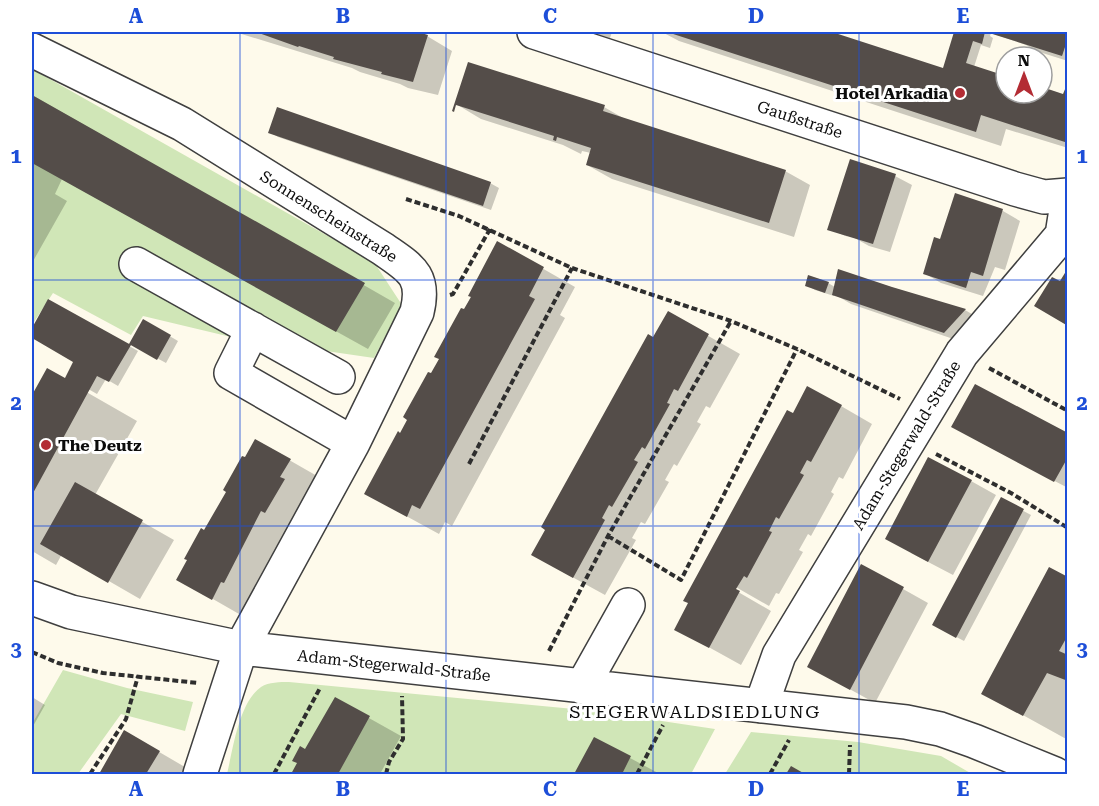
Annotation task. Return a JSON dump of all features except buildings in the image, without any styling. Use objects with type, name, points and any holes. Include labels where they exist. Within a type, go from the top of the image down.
[{"type":"street","name":"Gaußstraße","points":[[534,32],[1015,189],[1044,196],[1068,196]]},
{"type":"street","name":"Sonnenscheinstraße","points":[[32,50],[182,124],[383,249],[412,271],[419,283],[421,297],[417,312],[353,443],[241,648],[200,774]]},
{"type":"street","name":"Adam-Stegerwald-Straße","points":[[761,706],[779,655],[962,353],[1062,235],[1068,196]]},
{"type":"street","points":[[136,264],[338,377]]},
{"type":"street","points":[[253,329],[231,373],[353,443]]},
{"type":"street","name":"Adam-Stegerwald-Straße","points":[[32,597],[71,612],[241,648],[906,722],[940,729],[1055,774]]},
{"type":"street","points":[[582,687],[628,605]]},
{"type":"path","points":[[406,199],[459,216],[572,268],[731,321],[796,349],[927,412]]},
{"type":"path","points":[[417,312],[453,294],[490,229]]},
{"type":"path","points":[[469,464],[572,268]]},
{"type":"path","points":[[534,681],[608,536],[731,321]]},
{"type":"path","points":[[608,536],[681,580],[796,349]]},
{"type":"path","points":[[962,353],[1068,411]]},
{"type":"path","points":[[909,439],[1011,493],[1068,528]]},
{"type":"path","points":[[32,652],[58,663],[103,673],[229,688]]},
{"type":"path","points":[[274,774],[336,659]]},
{"type":"path","points":[[386,774],[389,762],[403,739],[400,665]]},
{"type":"path","points":[[90,774],[126,719],[138,676]]},
{"type":"path","points":[[637,774],[678,698]]},
{"type":"green space","points":[[32,69],[374,262],[402,305],[374,358],[231,337],[143,316],[131,335],[53,293],[32,325]]},
{"type":"green space","points":[[63,670],[127,688],[193,702],[185,731],[121,714],[78,774],[32,774],[32,724]]},
{"type":"green space","points":[[289,682],[595,711],[715,729],[691,774],[227,774],[238,727],[253,694],[267,684]]},
{"type":"green space","points":[[751,732],[858,742],[941,756],[972,774],[725,774]]},
{"type":"place","name":"Hotel Arkadia","points":[[960,93]]},
{"type":"place","name":"The Deutz","points":[[46,445]]},
{"type":"district","name":"STEGERWALDSIEDLUNG","points":[[695,712]]}]
